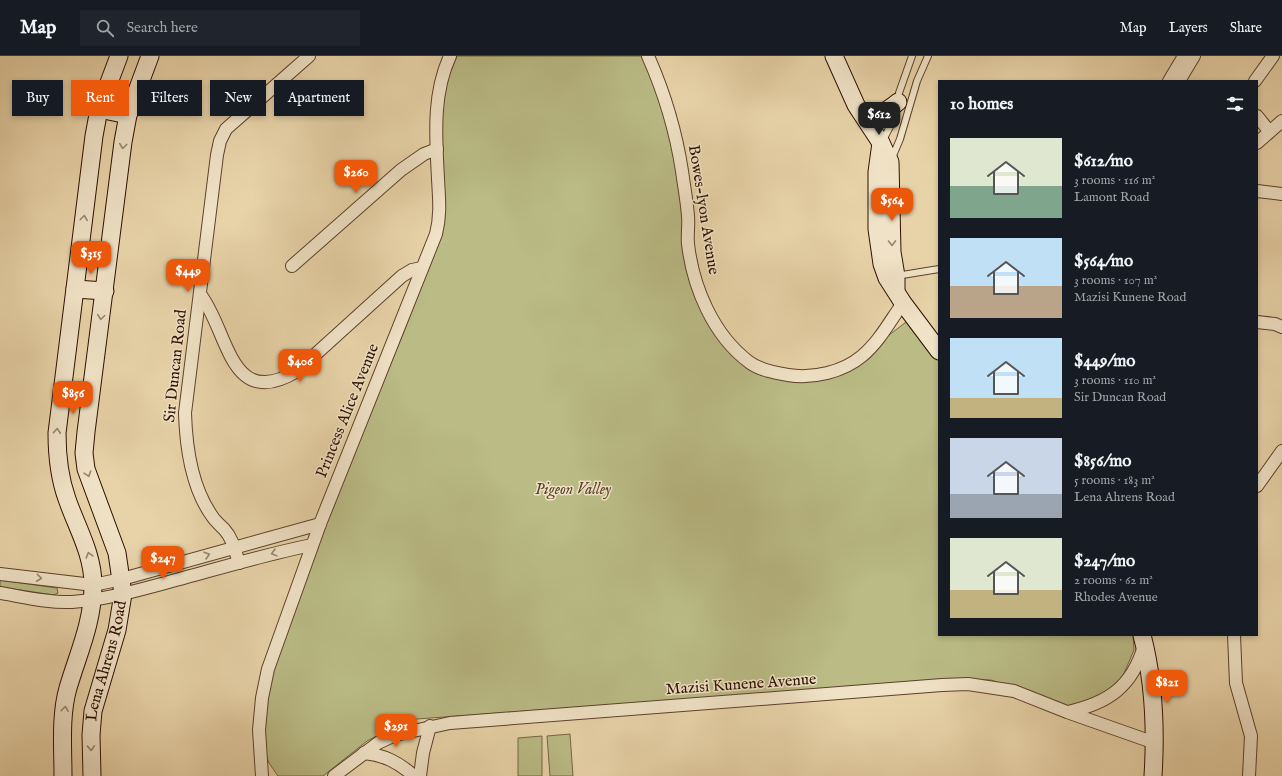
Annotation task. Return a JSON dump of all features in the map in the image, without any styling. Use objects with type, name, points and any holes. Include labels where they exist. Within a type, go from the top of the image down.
[{"type":"main road","name":"Lena Ahrens Road","points":[[110,80],[119,56]]},
{"type":"main road","name":"Lena Ahrens Road","points":[[129,112],[150,56]]},
{"type":"main road","points":[[834,56],[858,108],[881,143],[895,286],[938,350]]},
{"type":"main road","points":[[858,108],[873,114],[881,113],[888,110],[898,102]]},
{"type":"main road","points":[[858,108],[856,114],[883,167]]},
{"type":"main road","name":"Lena Ahrens Road","points":[[63,776],[63,742],[68,690],[86,635],[92,592],[92,566],[67,498],[57,457],[57,433],[98,116]]},
{"type":"main road","name":"Lena Ahrens Road","points":[[92,776],[91,735],[93,711],[117,630],[123,586],[117,553],[86,469],[84,453],[128,116]]},
{"type":"main road","points":[[75,288],[105,291]]},
{"type":"main road","points":[[57,457],[84,453]]},
{"type":"main road","points":[[1143,640],[1151,681],[1155,743],[1153,776]]},
{"type":"street","name":"Sir Duncan Road","points":[[239,563],[230,537],[212,518],[205,504],[198,486],[186,440],[185,413],[220,141],[226,129],[309,56]]},
{"type":"street","name":"Princess Alice Avenue","points":[[263,776],[259,730],[262,698],[268,669],[320,524],[439,224],[440,205],[436,111],[440,84],[450,56]]},
{"type":"street","name":"Bowes-lyon Avenue","points":[[648,56],[662,92],[673,128],[682,171],[688,217],[688,243],[693,268],[712,319],[733,347],[749,363],[775,373],[797,377],[820,374],[843,368],[862,356],[877,340],[895,286]]},
{"type":"street","points":[[1170,80],[1184,56]]},
{"type":"street","points":[[1180,80],[1194,56]]},
{"type":"street","points":[[1256,80],[1273,56]]},
{"type":"street","points":[[1258,117],[1269,131]]},
{"type":"street","points":[[1258,142],[1282,121]]},
{"type":"street","points":[[292,266],[406,166],[424,154],[437,149]]},
{"type":"street","points":[[1258,191],[1282,194]]},
{"type":"street","points":[[200,294],[207,304],[230,357],[238,369],[252,380],[267,383],[285,378],[297,371],[402,276],[412,270],[422,268]]},
{"type":"street","points":[[1258,322],[1276,324],[1282,327]]},
{"type":"street","points":[[1258,483],[1261,473],[1282,450]]},
{"type":"street","points":[[123,586],[234,548],[320,524]]},
{"type":"street","points":[[0,593],[45,601],[72,602],[92,592],[239,563],[312,545]]},
{"type":"street","points":[[0,574],[92,592]]},
{"type":"street","points":[[1234,636],[1236,683],[1251,736],[1249,776]]},
{"type":"street","points":[[1067,712],[1090,707],[1107,699],[1118,691],[1133,670],[1143,640]]},
{"type":"street","name":"Mazisi Kunene Avenue","points":[[334,776],[364,753],[395,735],[430,726],[450,723],[968,684],[1014,691],[1067,712],[1155,743]]},
{"type":"street","points":[[420,776],[423,753],[430,726]]},
{"type":"street","points":[[364,753],[380,755],[393,760],[414,776]]},
{"type":"lane","points":[[881,143],[894,119],[912,56]]},
{"type":"lane","points":[[883,167],[900,139],[917,81],[928,56]]},
{"type":"lane","points":[[905,77],[917,81]]},
{"type":"lane","points":[[895,286],[938,269]]},
{"type":"green space","name":"Pigeon Valley","points":[[457,56],[649,56],[664,91],[687,217],[706,301],[739,350],[777,372],[820,372],[872,348],[914,316],[938,347],[938,636],[1133,636],[1134,650],[1119,685],[1096,703],[1069,707],[991,680],[963,679],[417,719],[392,728],[367,741],[323,776],[278,776],[269,763],[264,750],[261,732],[272,669],[324,524],[405,329],[437,244],[439,144],[444,86]]},
{"type":"green space","points":[[0,580],[57,588],[58,593],[54,595],[0,587]]},
{"type":"green space","points":[[570,734],[573,776],[550,776],[547,736]]},
{"type":"green space","points":[[542,736],[542,776],[518,776],[518,738]]}]
